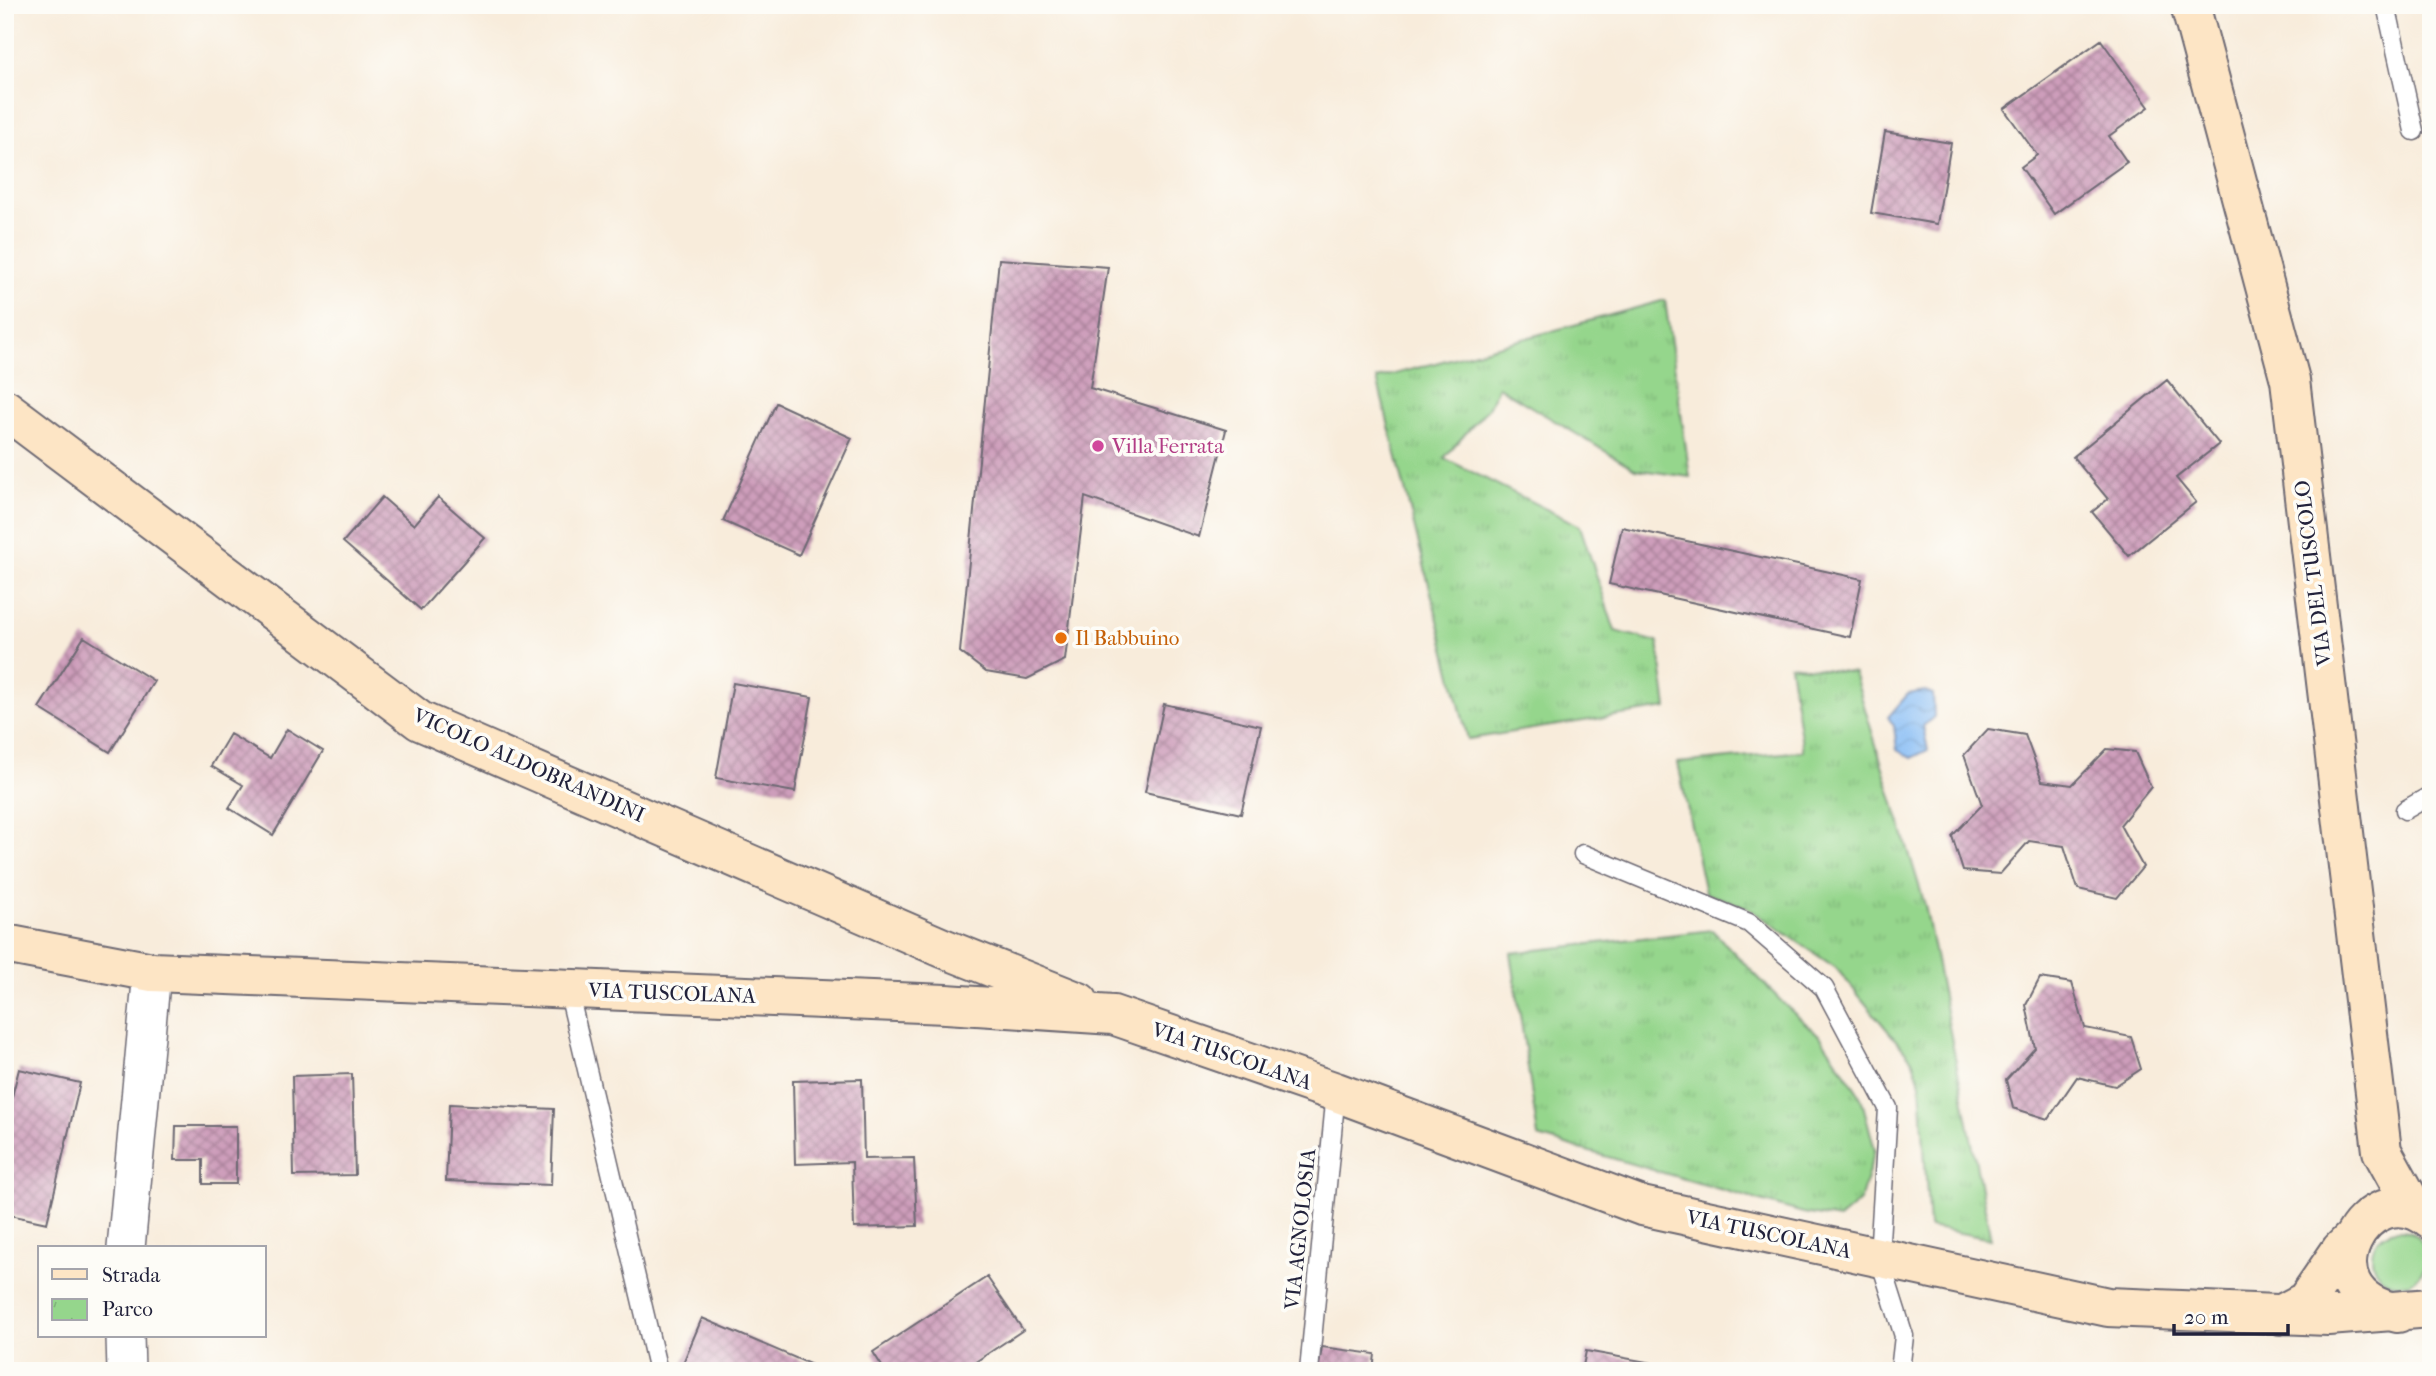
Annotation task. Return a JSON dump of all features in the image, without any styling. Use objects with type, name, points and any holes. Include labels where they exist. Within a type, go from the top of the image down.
[{"type":"street","name":"VIA DEL TUSCOLO","points":[[2190,5],[2290,380],[2382,1151]]},
{"type":"street","name":"VICOLO ALDOBRANDINI","points":[[5,410],[420,721],[943,948],[1113,1015]]},
{"type":"street","name":"VIA TUSCOLANA","points":[[5,944],[152,972],[946,1004],[1113,1015],[1336,1092],[1642,1206],[2108,1307],[2280,1315],[2418,1309]]},
{"type":"street","points":[[943,948],[946,1004]]},
{"type":"street","points":[[126,1246],[152,972]]},
{"type":"street","points":[[2382,1151],[2409,1200],[2429,1219]]},
{"type":"street","points":[[2382,1151],[2346,1259],[2355,1289],[2367,1302],[2418,1309]]},
{"type":"street","points":[[2280,1315],[2306,1301],[2363,1223],[2384,1211],[2415,1211],[2429,1219]]},
{"type":"street","points":[[125,1338],[126,1371]]},
{"type":"lane","points":[[2386,5],[2414,131]]},
{"type":"lane","points":[[2405,810],[2431,795]]},
{"type":"lane","points":[[1583,854],[1749,923],[1824,988],[1888,1108],[1879,1257],[1905,1336],[1900,1371]]},
{"type":"lane","points":[[568,989],[658,1371]]},
{"type":"lane","name":"VIA AGNOLOSIA","points":[[1309,1371],[1336,1092]]},
{"type":"green space","points":[[1665,300],[1690,477],[1635,469],[1498,387],[1488,408],[1444,458],[1580,526],[1615,631],[1658,642],[1667,708],[1468,739],[1377,379]]},
{"type":"green space","points":[[1790,665],[1854,673],[1925,905],[1991,1239],[1929,1227],[1920,1083],[1913,1061],[1836,968],[1747,907],[1705,893],[1678,763],[1803,751]]},
{"type":"green space","points":[[1712,930],[1786,1006],[1821,1037],[1861,1097],[1875,1150],[1860,1201],[1839,1219],[1803,1213],[1538,1137],[1511,953]]},
{"type":"green space","points":[[2399,1230],[2418,1238],[2426,1257],[2418,1276],[2399,1284],[2380,1276],[2372,1257],[2380,1238]]},
{"type":"water","points":[[1925,691],[1933,694],[1934,717],[1923,726],[1928,750],[1911,758],[1897,750],[1894,726],[1888,717],[1908,694]]},
{"type":"building","points":[[2101,40],[2149,107],[2109,136],[2127,162],[2054,214],[2021,167],[2037,155],[2004,109]]},
{"type":"building","points":[[1885,132],[1951,143],[1937,224],[1871,213]]},
{"type":"building","points":[[999,259],[1108,267],[1090,388],[1226,430],[1199,537],[1085,497],[1065,660],[1027,679],[986,672],[960,652]]},
{"type":"building","points":[[2167,380],[2219,444],[2176,478],[2196,502],[2129,556],[2092,512],[2108,499],[2073,457]]},
{"type":"building","points":[[776,403],[852,438],[799,555],[723,521]]},
{"type":"building","points":[[382,497],[414,525],[438,497],[485,538],[421,610],[343,542]]},
{"type":"building","points":[[1622,527],[1862,579],[1850,637],[1609,584]]},
{"type":"building","points":[[84,637],[154,681],[110,752],[39,708]]},
{"type":"building","points":[[733,683],[812,697],[795,792],[716,778]]},
{"type":"building","points":[[1164,704],[1261,726],[1241,814],[1145,792]]},
{"type":"building","points":[[287,729],[323,751],[273,835],[229,808],[243,785],[211,766],[230,734],[270,758]]},
{"type":"building","points":[[1988,729],[2025,735],[2042,781],[2072,785],[2107,749],[2135,752],[2151,787],[2120,825],[2143,867],[2117,898],[2078,889],[2064,846],[2029,841],[2000,874],[1963,871],[1952,836],[1982,805],[1964,755]]},
{"type":"building","points":[[2040,978],[2072,983],[2085,1028],[2131,1037],[2141,1069],[2115,1086],[2077,1077],[2048,1119],[2013,1108],[2006,1080],[2035,1048],[2026,1005]]},
{"type":"building","points":[[19,1069],[80,1083],[47,1223],[5,1214],[5,1124]]},
{"type":"building","points":[[352,1074],[355,1175],[294,1176],[292,1076]]},
{"type":"building","points":[[862,1079],[864,1159],[914,1158],[917,1226],[854,1228],[852,1162],[795,1164],[793,1081]]},
{"type":"building","points":[[449,1104],[554,1109],[551,1185],[446,1181]]},
{"type":"building","points":[[176,1126],[236,1126],[236,1184],[203,1184],[203,1160],[175,1160]]},
{"type":"building","points":[[987,1277],[1023,1330],[962,1371],[885,1371],[873,1352]]},
{"type":"building","points":[[702,1318],[826,1371],[680,1370]]},
{"type":"building","points":[[1322,1347],[1375,1354],[1373,1371],[1318,1371]]},
{"type":"building","points":[[1586,1351],[1686,1369],[1686,1371],[1582,1371]]},
{"type":"place","name":"Villa Ferrata","points":[[1098,446]]},
{"type":"place","name":"Il Babbuino","points":[[1061,638]]}]
